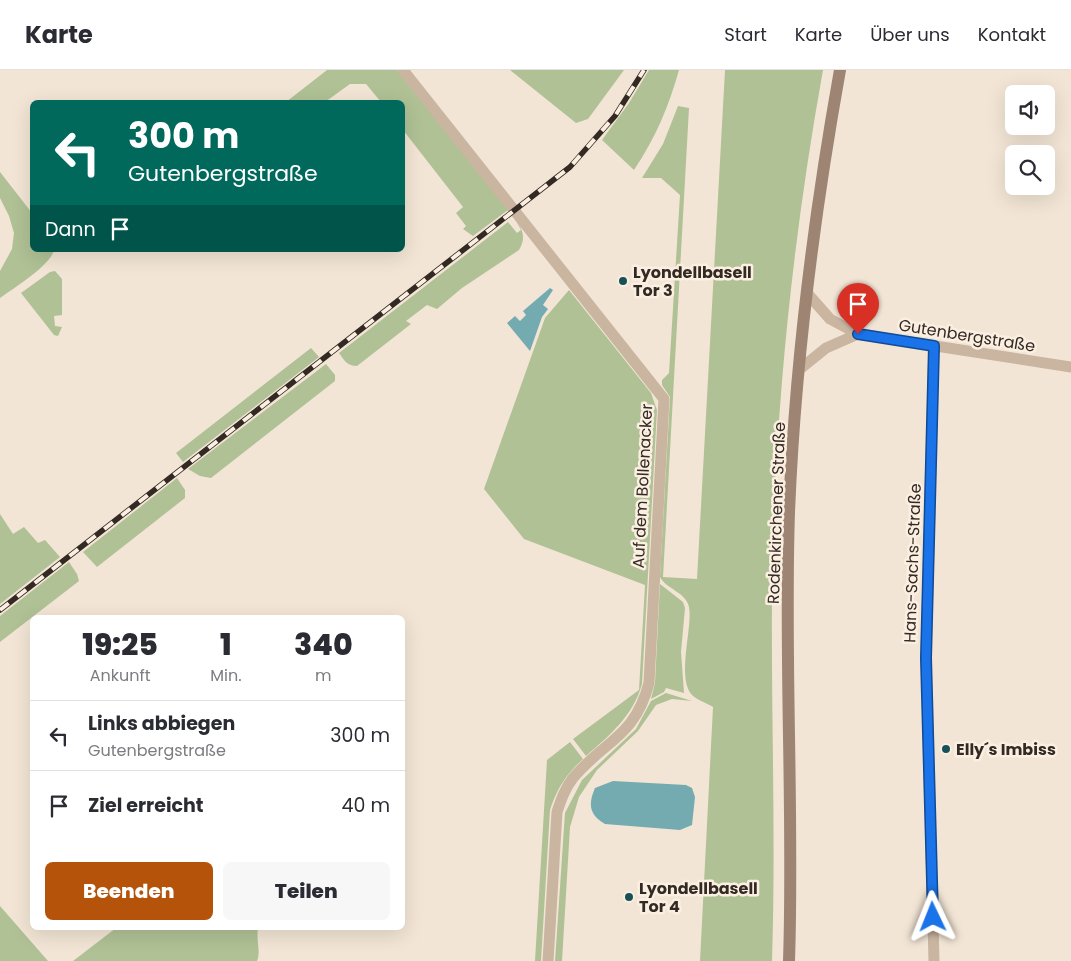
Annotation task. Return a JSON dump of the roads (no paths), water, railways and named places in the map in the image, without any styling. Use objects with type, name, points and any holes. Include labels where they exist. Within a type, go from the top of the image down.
[{"type":"main road","name":"Rodenkirchener Straße","points":[[789,961],[789,511],[807,293],[826,153],[840,70]]},
{"type":"street","name":"Auf dem Bollenacker","points":[[403,70],[664,399],[649,683],[644,702],[634,720],[574,777],[565,790],[557,812],[548,961]]},
{"type":"street","points":[[807,293],[830,319],[858,334]]},
{"type":"street","points":[[800,369],[826,348],[858,334]]},
{"type":"street","name":"Gutenbergstraße","points":[[858,334],[1071,367]]},
{"type":"street","name":"Hans-Sachs-Straße","points":[[934,346],[926,658],[934,961]]},
{"type":"water","points":[[550,288],[553,290],[543,305],[548,309],[542,317],[530,351],[507,323],[515,316],[520,321],[526,315],[523,311]]},
{"type":"water","points":[[613,781],[686,785],[692,788],[695,797],[692,825],[680,830],[605,824],[593,813],[591,799],[595,788]]},
{"type":"railway","points":[[0,610],[570,167],[615,116],[644,70]]},
{"type":"place","name":"Lyondellbasell Tor 3","points":[[623,281]]},
{"type":"place","name":"Elly´s Imbiss","points":[[946,749]]},
{"type":"place","name":"Lyondellbasell Tor 4","points":[[629,897]]}]
